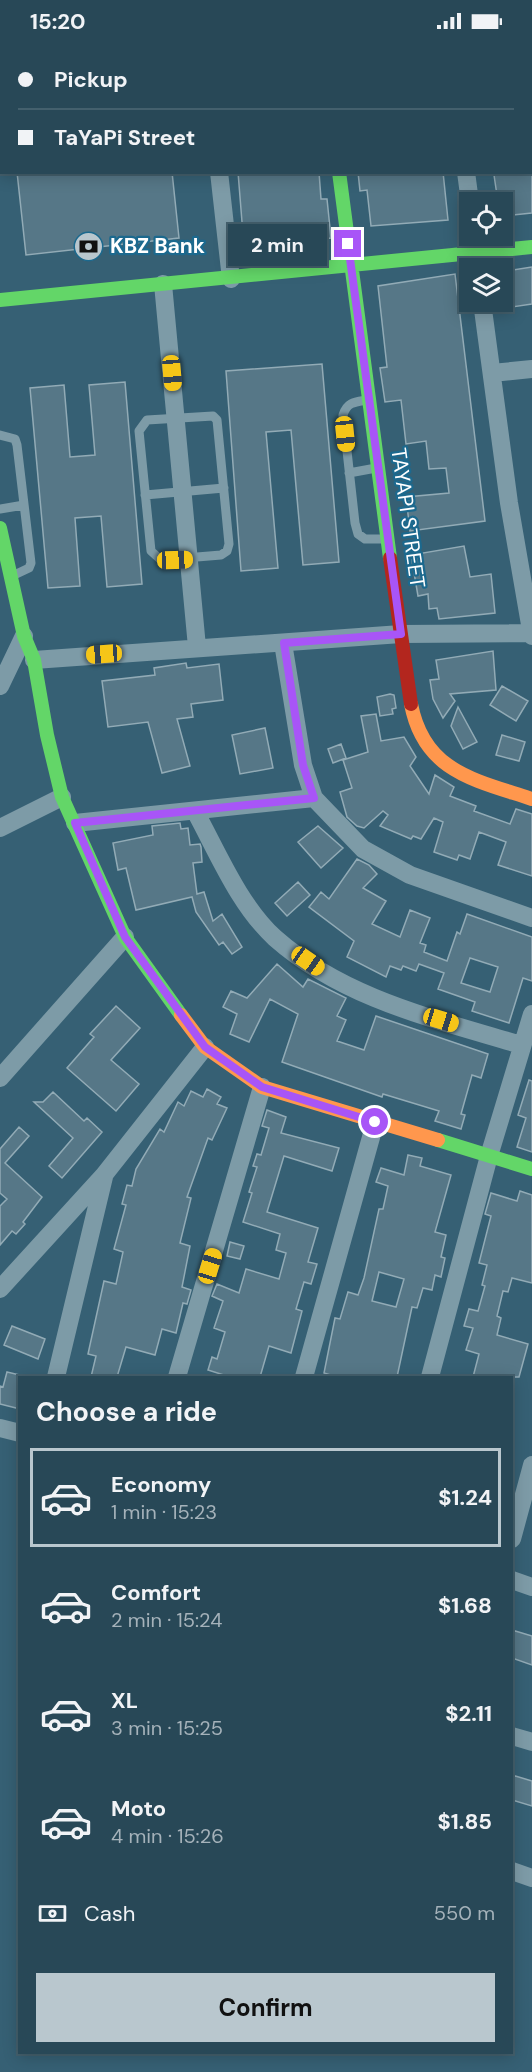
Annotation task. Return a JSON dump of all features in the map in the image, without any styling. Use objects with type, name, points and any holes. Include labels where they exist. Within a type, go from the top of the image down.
[{"type":"street","points":[[219,174],[231,279]]},
{"type":"street","name":"TAYAPI STREET","points":[[339,174],[401,634],[416,726],[425,746],[448,769],[532,799]]},
{"type":"street","points":[[466,174],[469,192]]},
{"type":"street","points":[[0,300],[532,248]]},
{"type":"street","points":[[163,284],[197,647]]},
{"type":"street","points":[[34,660],[401,634],[531,634],[483,312]]},
{"type":"street","points":[[492,373],[532,369]]},
{"type":"street","points":[[0,528],[9,577],[24,636],[34,660],[47,735],[62,797],[125,937],[205,1047],[262,1087],[532,1169]]},
{"type":"street","points":[[0,686],[24,636]]},
{"type":"street","points":[[284,643],[303,765],[314,798],[363,849],[410,875],[532,918]]},
{"type":"street","points":[[0,828],[62,797]]},
{"type":"street","points":[[75,823],[314,798]]},
{"type":"street","points":[[195,811],[242,897],[274,937],[341,985],[401,1008],[521,1045]]},
{"type":"street","points":[[0,1078],[125,937]]},
{"type":"street","points":[[430,1376],[489,1155],[532,1014]]},
{"type":"street","points":[[0,1289],[104,1175],[205,1047]]},
{"type":"street","points":[[177,1376],[262,1087]]},
{"type":"street","points":[[304,1376],[375,1122]]},
{"type":"street","points":[[56,1376],[104,1175]]},
{"type":"street","points":[[0,1428],[18,1432]]},
{"type":"street","points":[[513,1535],[532,1465]]},
{"type":"street","points":[[513,1580],[532,1587]]},
{"type":"street","points":[[513,1736],[532,1742]]},
{"type":"street","points":[[513,1871],[532,1878]]},
{"type":"lane","points":[[369,399],[351,402],[345,407],[343,415],[349,472],[358,534],[365,539],[388,539]]},
{"type":"lane","points":[[206,415],[217,420],[229,544],[227,550],[221,555],[161,560],[151,551],[139,431],[147,420],[176,417],[206,415]]},
{"type":"lane","points":[[0,435],[15,439],[17,445],[31,563],[29,568],[9,577]]},
{"type":"lane","points":[[349,472],[379,468]]},
{"type":"lane","points":[[146,495],[224,488]]},
{"type":"lane","points":[[0,509],[24,505]]},
{"type":"building","points":[[17,174],[172,174],[179,238],[26,255]]},
{"type":"building","points":[[238,174],[319,174],[321,199],[327,199],[331,238],[244,247]]},
{"type":"building","points":[[358,174],[443,174],[448,220],[371,226],[367,190],[360,191]]},
{"type":"building","points":[[532,174],[532,213],[513,215],[513,192],[497,192],[494,175]]},
{"type":"building","points":[[532,267],[532,304],[513,307],[513,270]]},
{"type":"building","points":[[455,274],[485,521],[410,531],[406,497],[449,493],[446,468],[429,469],[426,441],[406,444],[401,400],[385,402],[380,368],[387,367],[378,286]]},
{"type":"building","points":[[322,364],[339,562],[303,565],[291,430],[266,432],[278,568],[241,571],[226,371]]},
{"type":"building","points":[[125,382],[142,584],[107,587],[101,516],[75,518],[80,586],[48,588],[30,388],[64,385],[70,457],[95,455],[89,385]]},
{"type":"building","points":[[464,546],[470,577],[491,574],[495,613],[439,619],[437,608],[429,609],[428,594],[418,596],[411,555]]},
{"type":"building","points":[[493,651],[496,690],[450,694],[455,701],[443,718],[433,699],[430,680],[439,679],[436,660]]},
{"type":"building","points":[[186,663],[187,668],[219,664],[223,700],[191,704],[193,717],[177,719],[190,766],[162,773],[148,722],[108,727],[102,681],[155,675],[154,668]]},
{"type":"building","points":[[502,686],[528,701],[516,721],[490,705]]},
{"type":"building","points":[[394,695],[396,708],[392,709],[393,714],[380,716],[377,697]]},
{"type":"building","points":[[458,707],[477,742],[463,749],[451,726]]},
{"type":"building","points":[[376,714],[381,741],[404,737],[416,757],[410,766],[429,794],[435,775],[454,787],[450,796],[476,806],[474,811],[510,824],[516,809],[532,814],[532,876],[498,865],[506,842],[479,832],[470,859],[459,855],[457,860],[434,852],[443,822],[434,818],[421,839],[413,836],[411,839],[380,826],[388,815],[383,811],[364,828],[357,826],[347,817],[340,792],[352,788],[343,760],[368,752],[361,716]]},
{"type":"building","points":[[265,728],[273,768],[240,774],[232,735]]},
{"type":"building","points":[[502,735],[525,742],[519,761],[496,755]]},
{"type":"building","points":[[341,744],[346,758],[333,763],[328,749]]},
{"type":"building","points":[[180,823],[181,829],[188,828],[190,845],[200,844],[201,847],[202,862],[193,863],[197,894],[204,892],[213,921],[222,914],[242,947],[232,954],[223,942],[219,945],[196,912],[192,897],[136,910],[126,868],[118,870],[113,843],[153,835],[152,826]]},
{"type":"building","points":[[318,826],[343,848],[321,868],[298,842]]},
{"type":"building","points":[[357,859],[369,865],[377,874],[363,888],[386,901],[372,924],[400,937],[410,910],[430,918],[420,943],[426,945],[424,952],[447,961],[457,932],[460,934],[467,914],[532,937],[532,981],[523,978],[509,1023],[472,1011],[475,1002],[438,989],[444,973],[419,964],[416,971],[403,966],[401,970],[390,966],[386,977],[347,957],[354,941],[309,907],[321,892],[329,899]],"holes":[[[470,958],[498,967],[490,992],[461,983]]]},
{"type":"building","points":[[298,882],[310,895],[287,916],[275,903]]},
{"type":"building","points":[[277,964],[303,987],[308,979],[346,998],[337,1016],[346,1020],[337,1041],[364,1050],[376,1016],[488,1054],[481,1078],[472,1075],[461,1114],[465,1115],[461,1129],[435,1121],[439,1111],[383,1094],[382,1097],[282,1062],[298,1014],[270,999],[249,1042],[230,1034],[237,1014],[223,1007],[231,991],[247,998]]},
{"type":"building","points":[[116,1006],[140,1028],[111,1060],[139,1084],[116,1111],[67,1068],[94,1037],[90,1034]]},
{"type":"building","points":[[529,1080],[532,1081],[532,1152],[517,1147],[526,1118],[518,1115]]},
{"type":"building","points":[[207,1089],[221,1097],[217,1104],[227,1108],[212,1140],[208,1138],[187,1197],[191,1198],[180,1243],[190,1246],[182,1287],[191,1290],[187,1304],[183,1303],[176,1333],[162,1329],[155,1355],[126,1347],[117,1376],[91,1376],[96,1356],[88,1354],[104,1281],[116,1284],[123,1252],[114,1249],[126,1205],[122,1204],[127,1185],[132,1186],[136,1169],[160,1129],[164,1132],[178,1102],[184,1106],[191,1091],[203,1097]]},
{"type":"building","points":[[53,1092],[84,1121],[87,1118],[102,1132],[62,1178],[49,1166],[73,1138],[34,1102],[43,1102]]},
{"type":"building","points":[[267,1110],[286,1117],[281,1133],[339,1148],[332,1171],[284,1156],[267,1212],[318,1228],[308,1262],[317,1264],[311,1284],[304,1282],[296,1309],[302,1311],[291,1353],[269,1346],[260,1376],[227,1376],[208,1370],[212,1357],[217,1359],[225,1332],[214,1328],[223,1301],[212,1296],[217,1284],[239,1293],[246,1269],[279,1279],[286,1253],[276,1250],[280,1234],[243,1222],[257,1167],[253,1166],[257,1154],[261,1155],[269,1128],[262,1126]]},
{"type":"building","points":[[19,1127],[29,1136],[5,1163],[42,1197],[23,1222],[25,1224],[16,1234],[12,1231],[0,1245],[0,1206],[7,1199],[0,1193],[0,1149]]},
{"type":"building","points":[[408,1155],[422,1158],[420,1166],[451,1175],[435,1232],[446,1235],[441,1257],[445,1258],[441,1277],[435,1275],[432,1290],[423,1288],[417,1308],[412,1307],[397,1376],[334,1376],[324,1373],[335,1318],[340,1319],[348,1292],[358,1295],[364,1278],[379,1209],[383,1209],[388,1186],[376,1182],[381,1168],[404,1175]],"holes":[[[379,1272],[404,1279],[396,1307],[372,1301]]]},
{"type":"building","points":[[520,1191],[532,1195],[532,1283],[512,1278],[508,1292],[503,1291],[497,1316],[501,1318],[497,1335],[528,1344],[519,1377],[473,1376],[479,1354],[466,1350],[473,1328],[464,1326],[469,1309],[478,1311],[485,1286],[482,1285],[487,1265],[479,1263],[491,1216],[485,1214],[491,1193],[517,1201]]},
{"type":"building","points":[[230,1242],[244,1246],[240,1259],[227,1256]]},
{"type":"building","points":[[12,1326],[45,1339],[38,1359],[4,1345]]},
{"type":"building","points":[[7,1372],[20,1375],[18,1376],[18,1408],[0,1404],[0,1386],[3,1387]]},
{"type":"building","points":[[513,1630],[532,1636],[532,1665],[513,1658]]},
{"type":"building","points":[[513,1775],[532,1781],[532,1806],[513,1800]]},
{"type":"traffic: fast","points":[[339,174],[390,558]]},
{"type":"traffic: fast","points":[[0,300],[532,247]]},
{"type":"traffic: fast","points":[[0,528],[24,636],[34,660],[47,735],[62,797],[125,937],[181,1015]]},
{"type":"traffic: fast","points":[[438,1140],[532,1169]]},
{"type":"traffic: slow","points":[[411,704],[418,727],[427,745],[440,759],[472,779],[532,799]]},
{"type":"traffic: slow","points":[[181,1015],[205,1047],[262,1087],[438,1140]]},
{"type":"traffic: jam","points":[[390,558],[411,704]]},
{"type":"place","name":"KBZ Bank","points":[[89,246]]},
{"type":"route","points":[[348,244],[401,634],[284,643],[303,765],[314,798],[75,823],[125,937],[205,1047],[262,1087],[375,1122]]}]
